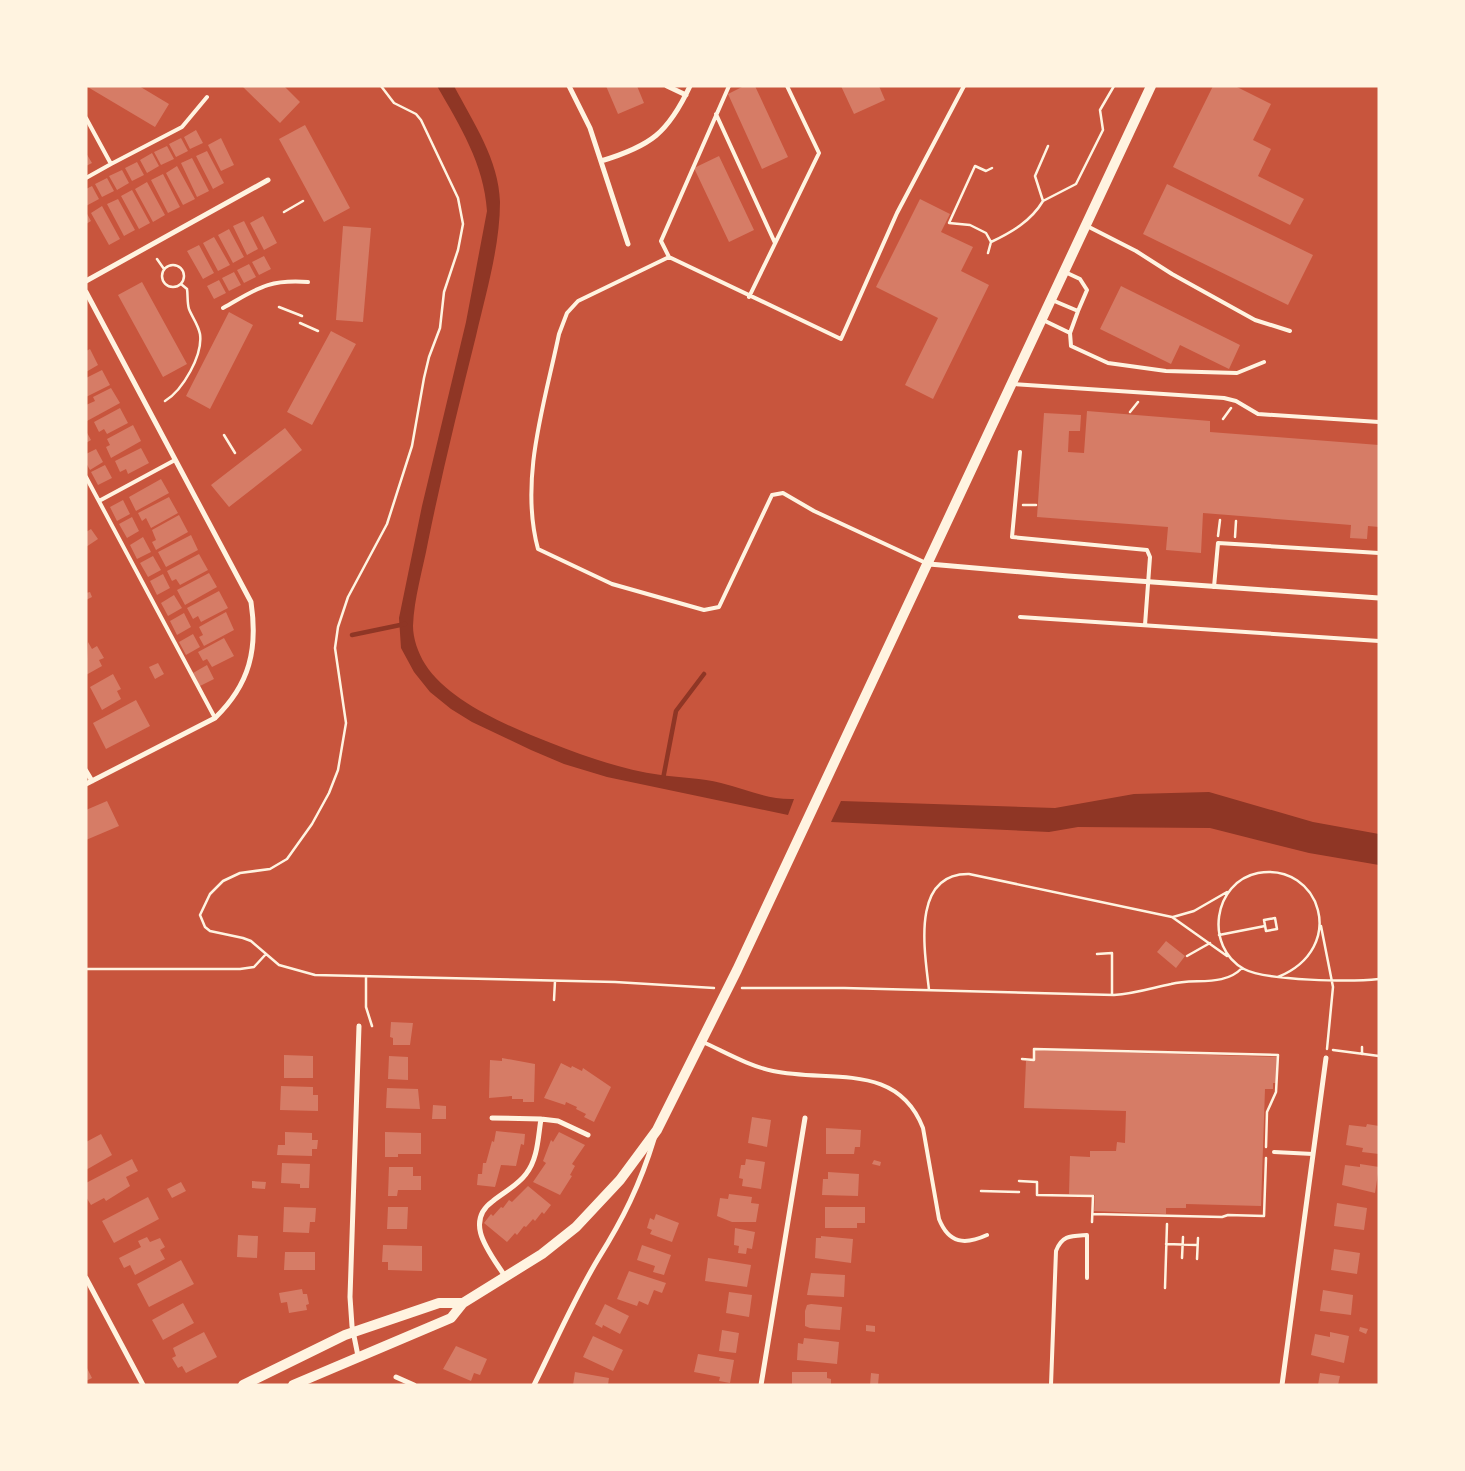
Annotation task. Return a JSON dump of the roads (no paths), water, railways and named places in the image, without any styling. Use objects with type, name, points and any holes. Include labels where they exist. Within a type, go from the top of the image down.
[{"type":"main road","points":[[293,1385],[451,1318],[463,1304],[542,1254],[582,1221],[620,1180],[657,1130],[703,1042],[929,564],[1151,86]]},
{"type":"main road","points":[[243,1385],[324,1344],[353,1333],[438,1303],[463,1304]]},
{"type":"street","points":[[569,86],[590,128],[628,244]]},
{"type":"street","points":[[668,86],[686,95]]},
{"type":"street","points":[[601,161],[622,155],[651,141],[671,121],[690,86]]},
{"type":"street","points":[[86,281],[268,180]]},
{"type":"street","points":[[86,292],[250,602],[254,625],[252,655],[244,681],[231,703],[215,718],[89,783],[86,771]]},
{"type":"street","points":[[929,564],[1379,598]]},
{"type":"street","points":[[358,1356],[353,1333],[350,1297],[359,1026]]},
{"type":"street","points":[[1282,1385],[1326,1058]]},
{"type":"street","points":[[492,1118],[558,1121],[588,1136]]},
{"type":"street","points":[[761,1385],[805,1118]]},
{"type":"street","points":[[506,1278],[481,1237],[478,1227],[481,1214],[491,1202],[527,1174],[535,1157],[541,1119]]},
{"type":"street","points":[[534,1385],[598,1259],[614,1235],[643,1175],[657,1130]]},
{"type":"street","points":[[86,1278],[143,1385]]},
{"type":"street","points":[[396,1376],[414,1385]]},
{"type":"lane","points":[[729,86],[660,240],[669,258],[840,339],[898,213],[964,86]]},
{"type":"lane","points":[[749,297],[819,153],[787,86]]},
{"type":"lane","points":[[86,178],[182,127],[207,97]]},
{"type":"lane","points":[[716,114],[775,244]]},
{"type":"lane","points":[[86,118],[111,164]]},
{"type":"lane","points":[[1087,226],[1136,251],[1172,274],[1255,320],[1290,331]]},
{"type":"lane","points":[[669,258],[578,301],[567,313],[559,334],[532,468],[534,533],[538,549],[612,584],[704,610],[719,607],[772,495],[783,493],[814,511],[929,564]]},
{"type":"lane","points":[[1065,272],[1080,280],[1087,290],[1070,333],[1071,346],[1108,363],[1166,371],[1237,373],[1264,362]]},
{"type":"lane","points":[[223,308],[266,284],[283,280],[308,282]]},
{"type":"lane","points":[[1052,300],[1078,311]]},
{"type":"lane","points":[[1043,320],[1070,333]]},
{"type":"lane","points":[[1013,384],[1224,398],[1236,401],[1258,414],[1379,422]]},
{"type":"lane","points":[[1020,452],[1012,537],[1147,550],[1150,557],[1146,625]]},
{"type":"lane","points":[[99,500],[175,460]]},
{"type":"lane","points":[[86,476],[215,718]]},
{"type":"lane","points":[[1214,586],[1218,543],[1379,553]]},
{"type":"lane","points":[[1020,617],[1379,640]]},
{"type":"lane","points":[[703,1042],[771,1070],[795,1075],[855,1076],[891,1089],[918,1114],[923,1128],[939,1219],[943,1230],[952,1238],[962,1241],[975,1240],[987,1235]]},
{"type":"lane","points":[[1274,1152],[1313,1154]]},
{"type":"lane","points":[[1051,1385],[1056,1251],[1062,1238],[1087,1236],[1087,1278]]},
{"type":"waterway","points":[[352,635],[405,624]]},
{"type":"waterway","points":[[663,779],[676,711],[704,674]]}]
